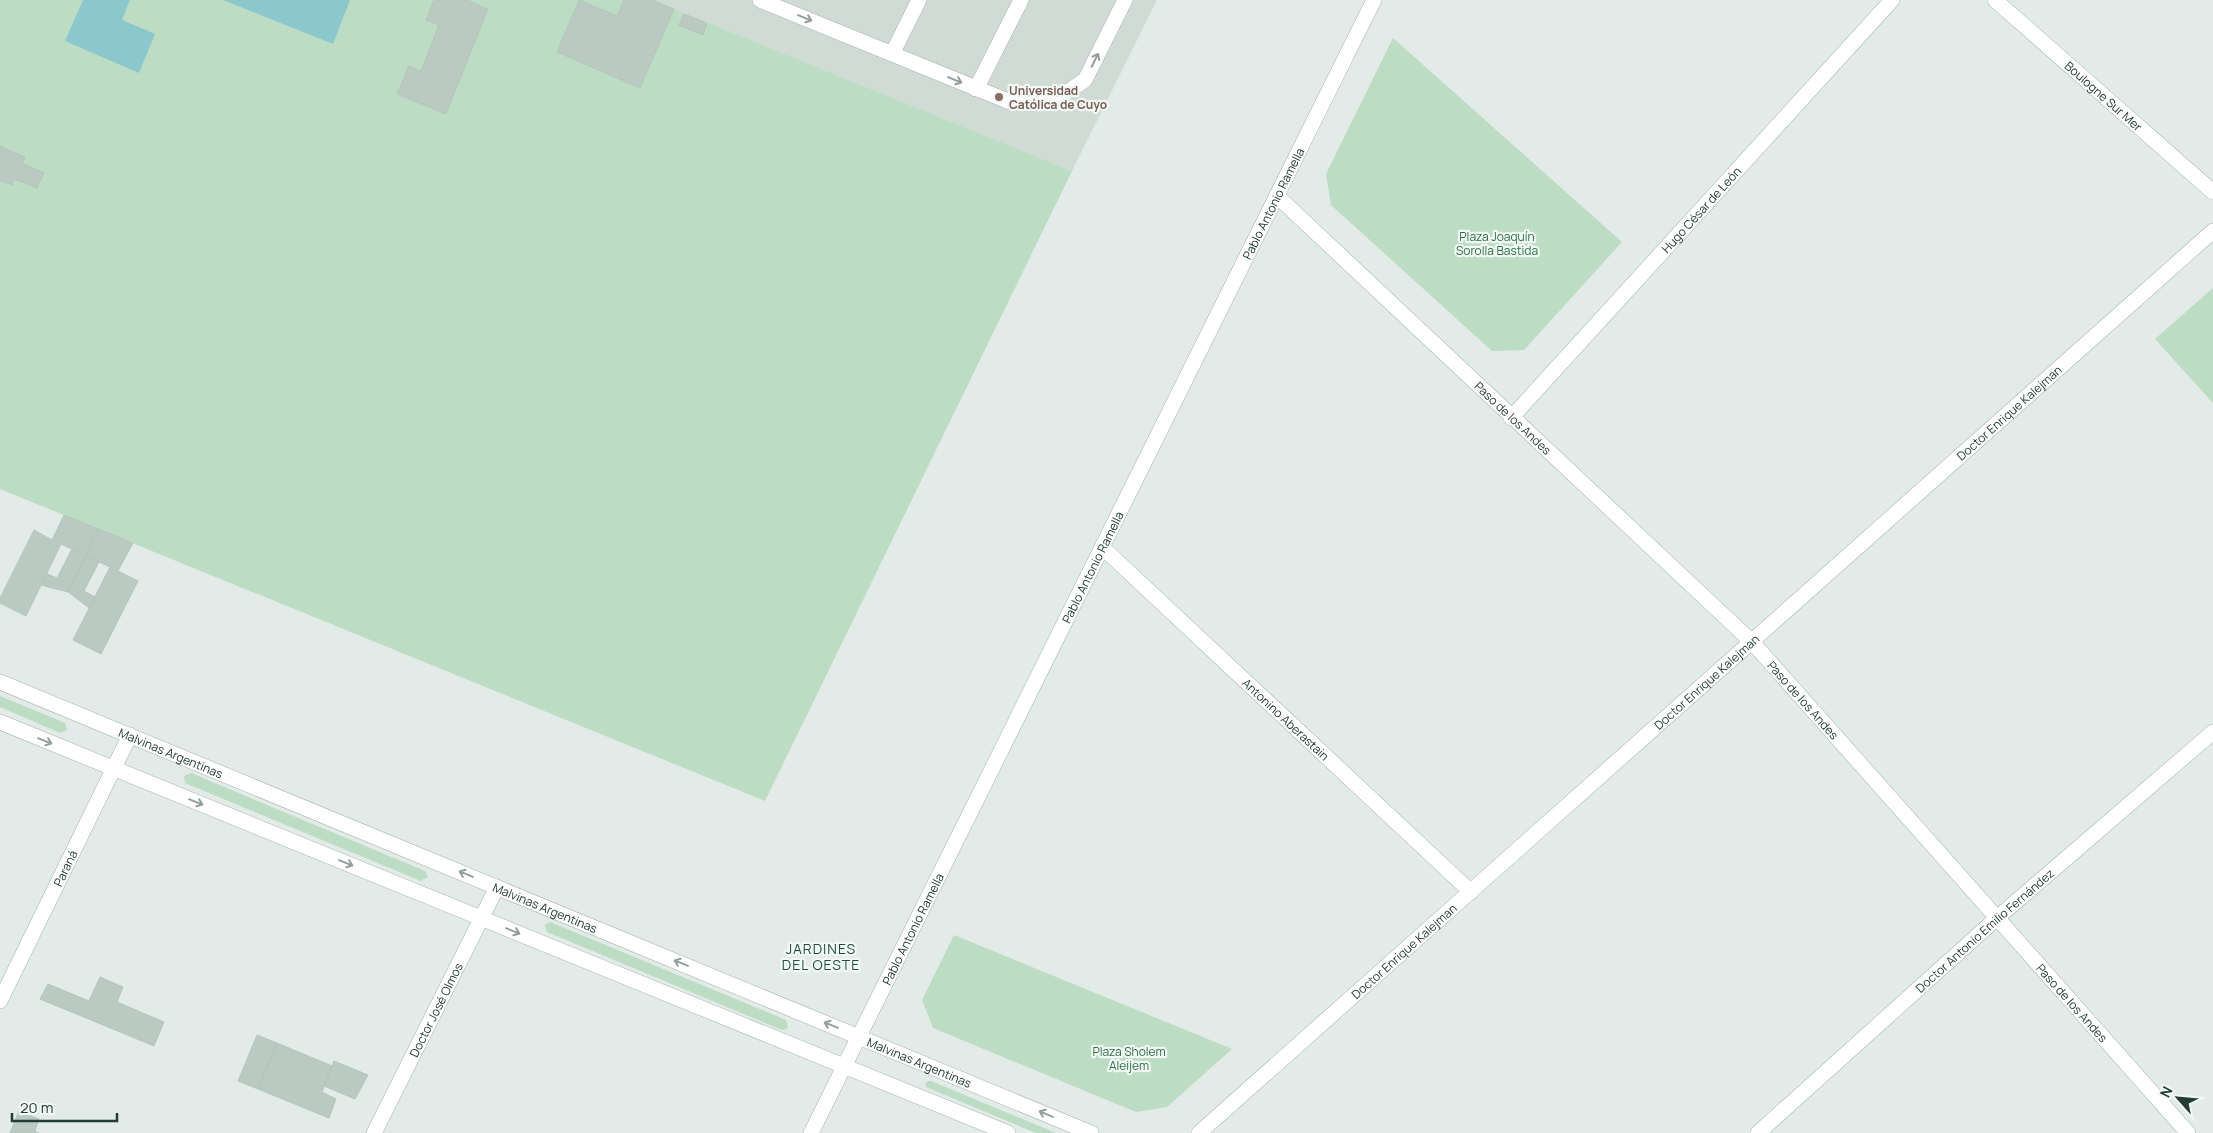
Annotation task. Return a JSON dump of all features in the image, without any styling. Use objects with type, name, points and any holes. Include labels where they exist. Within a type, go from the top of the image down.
[{"type":"street","points":[[760,0],[1010,102],[1054,101],[1085,80],[1125,0]]},
{"type":"street","points":[[892,54],[919,0]]},
{"type":"street","points":[[976,89],[1021,0]]},
{"type":"street","name":"Pablo Antonio Ramella","points":[[811,1133],[1374,0]]},
{"type":"street","name":"Hugo César de León","points":[[1512,418],[1892,0]]},
{"type":"street","name":"Boulogne Sur Mer","points":[[1995,0],[2213,192]]},
{"type":"street","name":"Paso de los Andes","points":[[1276,196],[1752,642],[2188,1133]]},
{"type":"street","name":"Doctor Enrique Kalejman","points":[[1199,1133],[2213,232]]},
{"type":"street","name":"Antonino Aberastain","points":[[1102,547],[1471,892]]},
{"type":"street","name":"Malvinas Argentinas","points":[[0,682],[1090,1133]]},
{"type":"street","points":[[0,722],[1008,1133]]},
{"type":"street","name":"Doctor Antonio Emilio Fernández","points":[[1758,1133],[1997,918],[2213,732]]},
{"type":"street","name":"Paraná","points":[[0,1000],[130,735]]},
{"type":"street","name":"Doctor José Olmos","points":[[374,1133],[496,887]]},
{"type":"shaded area","name":"Universidad Católica de Cuyo","points":[[652,0],[1157,0],[1072,171]]},
{"type":"green space","points":[[0,0],[652,0],[1072,171],[765,801],[0,489]]},
{"type":"green space","name":"Plaza Joaquín Sorolla Bastida","points":[[1393,38],[1622,242],[1524,350],[1492,351],[1331,205],[1326,174]]},
{"type":"green space","points":[[2213,288],[2213,403],[2155,339]]},
{"type":"green space","points":[[0,696],[65,723],[67,730],[60,733],[0,707]]},
{"type":"green space","points":[[191,773],[425,871],[428,877],[421,881],[185,783],[184,776]]},
{"type":"green space","points":[[550,922],[786,1020],[788,1028],[782,1030],[547,932],[545,925]]},
{"type":"green space","name":"Plaza Sholem Aleijem","points":[[954,935],[1232,1049],[1167,1107],[1136,1112],[933,1028],[922,1000]]},
{"type":"green space","points":[[928,1081],[1056,1133],[1036,1133],[926,1087],[925,1084]]},
{"type":"water","points":[[83,0],[130,0],[122,20],[155,34],[139,73],[65,41]]},
{"type":"water","points":[[223,0],[350,0],[333,44]]},
{"type":"building","points":[[434,0],[467,0],[488,9],[446,114],[397,94],[409,66],[421,71],[439,25],[426,20]]},
{"type":"building","points":[[579,0],[617,16],[624,0],[652,0],[674,9],[640,88],[557,52]]},
{"type":"building","points":[[684,14],[707,23],[703,35],[679,25]]},
{"type":"building","points":[[0,146],[25,157],[22,163],[44,173],[37,188],[14,179],[12,185],[0,180]]},
{"type":"building","points":[[64,515],[98,529],[86,556],[61,544],[26,616],[0,603],[0,598],[34,530],[52,540]]},
{"type":"building","points":[[98,529],[133,543],[118,571],[138,581],[101,654],[73,640],[110,567],[86,556]]},
{"type":"building","points":[[72,549],[86,556],[68,592],[41,585],[47,574],[57,578]]},
{"type":"building","points":[[86,556],[99,562],[84,591],[95,597],[89,608],[67,591]]},
{"type":"building","points":[[100,977],[123,987],[117,1002],[164,1022],[154,1046],[40,999],[48,984],[89,1001]]},
{"type":"building","points":[[257,1035],[277,1043],[258,1089],[238,1081]]},
{"type":"building","points":[[277,1043],[332,1066],[322,1092],[336,1099],[329,1118],[258,1089]]},
{"type":"building","points":[[334,1061],[368,1075],[355,1099],[324,1086]]},
{"type":"building","points":[[19,1111],[39,1119],[35,1131],[39,1133],[10,1133]]},
{"type":"place","name":"Universidad Católica de Cuyo","points":[[999,97]]},
{"type":"district","name":"JARDINES DEL OESTE","points":[[821,956]]}]
